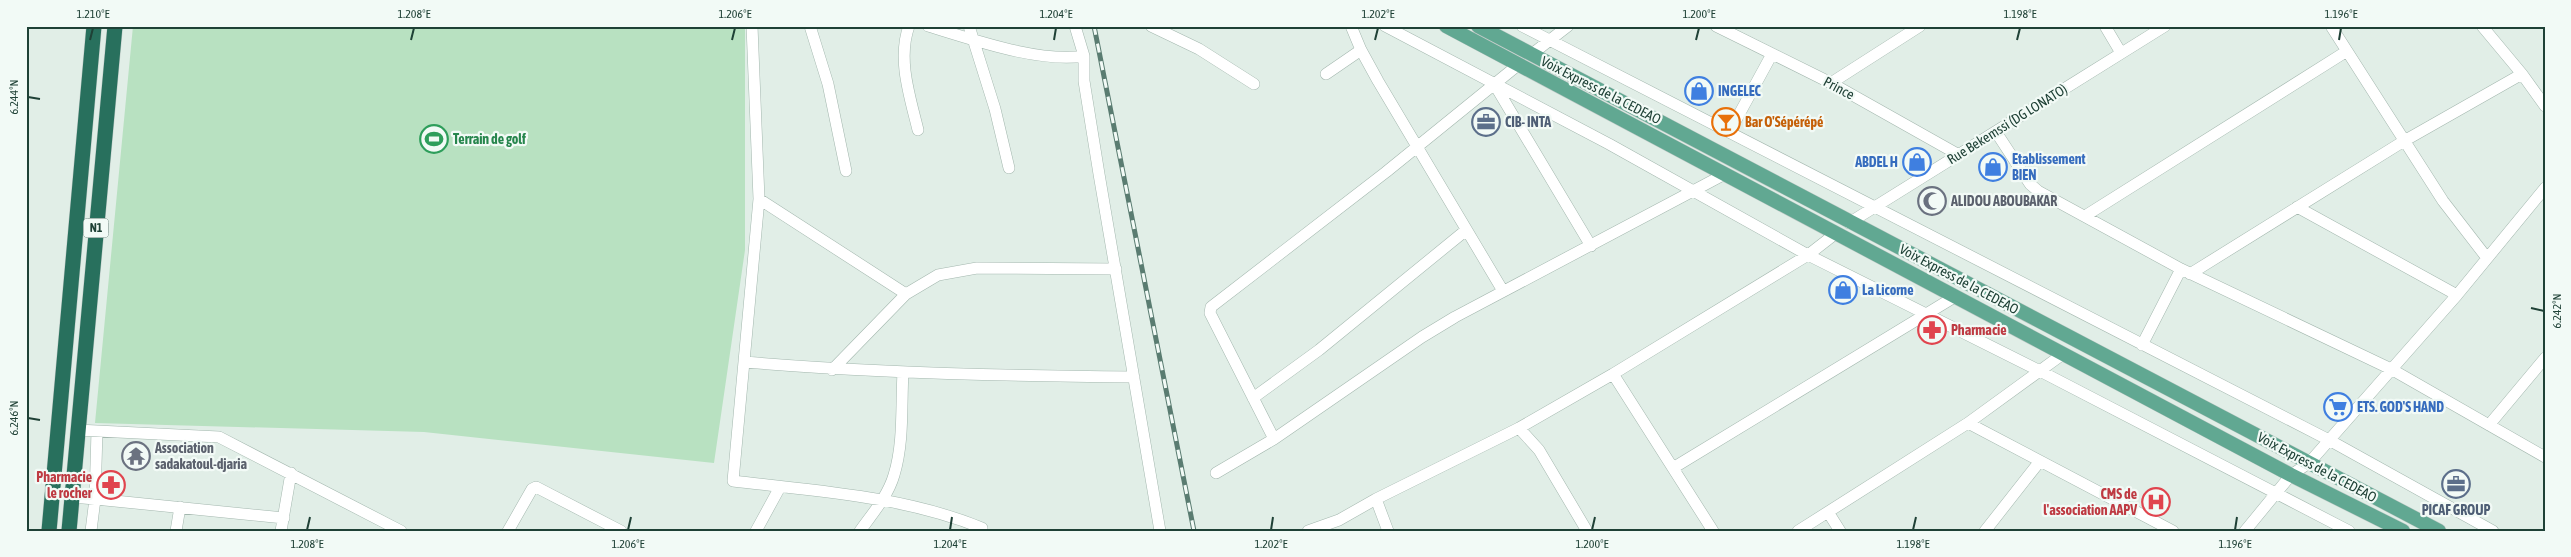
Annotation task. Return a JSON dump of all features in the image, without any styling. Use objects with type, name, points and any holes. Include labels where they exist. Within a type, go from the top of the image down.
[{"type":"highway","name":"N1","points":[[49,531],[60,427],[94,26]]},
{"type":"highway","name":"N1","points":[[69,531],[115,26]]},
{"type":"highway","points":[[60,427],[78,430]]},
{"type":"main road","points":[[1446,26],[2291,475],[2403,531]]},
{"type":"main road","name":"Voix Express de la CEDEAO","points":[[1478,26],[2439,531]]},
{"type":"street","points":[[752,26],[759,199],[733,480],[882,500],[965,521],[982,528],[981,531]]},
{"type":"street","points":[[810,26],[828,84],[846,171]]},
{"type":"street","points":[[909,26],[904,54],[906,76],[918,130]]},
{"type":"street","points":[[928,26],[972,39],[1060,58],[1084,56]]},
{"type":"street","points":[[969,26],[994,109],[1009,168]]},
{"type":"street","points":[[1075,26],[1084,56],[1084,81],[1134,376],[1157,528]]},
{"type":"street","points":[[1152,26],[1199,49],[1254,84]]},
{"type":"street","points":[[1351,26],[1361,50],[1416,147],[1502,291]]},
{"type":"street","points":[[1385,26],[1608,144],[1808,255],[2040,371],[2348,531]]},
{"type":"street","points":[[1522,26],[1730,131],[2329,440],[2493,531]]},
{"type":"street","points":[[1532,54],[1568,26]]},
{"type":"street","points":[[1831,83],[1920,26]]},
{"type":"street","points":[[2105,26],[2121,53]]},
{"type":"street","name":"Rue Bekemssi (DG LONATO)","points":[[1849,222],[2165,26]]},
{"type":"street","points":[[2331,26],[2443,201],[2487,258]]},
{"type":"street","points":[[2482,26],[2522,74],[2545,106]]},
{"type":"street","name":"Prince","points":[[1723,28],[1831,83],[1959,155]]},
{"type":"street","points":[[1326,74],[1361,50]]},
{"type":"street","points":[[2085,216],[2347,51]]},
{"type":"street","points":[[1730,131],[1772,54]]},
{"type":"street","points":[[1274,440],[1210,314],[1212,307],[1518,65]]},
{"type":"street","points":[[2142,345],[2186,272],[2404,141],[2522,74]]},
{"type":"street","points":[[1495,85],[1591,246]]},
{"type":"street","points":[[1996,132],[2033,188],[2186,272],[2391,368],[2545,457]]},
{"type":"street","points":[[1216,473],[1274,440],[1422,337],[1502,291],[1591,246],[1725,174]]},
{"type":"street","points":[[2245,531],[2291,475],[2309,463],[2457,295],[2545,188]]},
{"type":"street","points":[[759,199],[906,294]]},
{"type":"street","points":[[2297,207],[2457,295]]},
{"type":"street","points":[[1253,398],[1319,350],[1466,232]]},
{"type":"street","points":[[1308,531],[1339,520],[1376,499],[1519,428],[1613,374],[1808,255],[1836,234]]},
{"type":"street","points":[[832,370],[906,294],[938,275],[958,270],[1116,269]]},
{"type":"street","points":[[1673,468],[1956,296]]},
{"type":"street","points":[[1798,531],[1968,423],[2063,354]]},
{"type":"street","points":[[2489,425],[2545,358]]},
{"type":"street","points":[[745,362],[832,370],[964,375],[1134,376]]},
{"type":"street","points":[[860,531],[882,500],[894,475],[898,451],[903,372]]},
{"type":"street","points":[[1613,374],[1712,531]]},
{"type":"street","points":[[1968,423],[2168,530]]},
{"type":"street","points":[[1519,428],[1539,450],[1583,530]]},
{"type":"street","points":[[78,430],[219,438],[291,473],[401,531]]},
{"type":"street","points":[[92,531],[97,431]]},
{"type":"street","points":[[1985,531],[2040,461]]},
{"type":"street","points":[[281,531],[291,473]]},
{"type":"street","points":[[508,531],[532,490],[536,487],[621,531]]},
{"type":"street","points":[[756,531],[780,487]]},
{"type":"street","points":[[72,497],[284,518]]},
{"type":"street","points":[[1376,499],[1388,531]]},
{"type":"street","points":[[176,531],[180,507]]},
{"type":"street","points":[[1828,512],[1840,531]]},
{"type":"green space","name":"Terrain de golf","points":[[133,26],[745,26],[745,250],[714,463],[424,432],[95,423]]},
{"type":"railway","points":[[1094,26],[1194,531]]},
{"type":"place","name":"INGELEC","points":[[1699,91]]},
{"type":"place","name":"CIB- INTA","points":[[1486,122]]},
{"type":"place","name":"Bar O'Sépérépé","points":[[1726,122]]},
{"type":"place","name":"Terrain de golf","points":[[434,139]]},
{"type":"place","name":"ABDEL H","points":[[1917,162]]},
{"type":"place","name":"Etablissement BIEN","points":[[1993,167]]},
{"type":"place","name":"ALIDOU ABOUBAKAR","points":[[1932,201]]},
{"type":"place","name":"La Licorne","points":[[1843,290]]},
{"type":"place","name":"Pharmacie","points":[[1932,330]]},
{"type":"place","name":"ETS. GOD'S HAND","points":[[2338,407]]},
{"type":"place","name":"Association sadakatoul-djaria","points":[[136,456]]},
{"type":"place","name":"PICAF GROUP","points":[[2456,484]]},
{"type":"place","name":"Pharmacie le rocher","points":[[111,485]]},
{"type":"place","name":"CMS de l'association AAPV","points":[[2156,502]]}]
